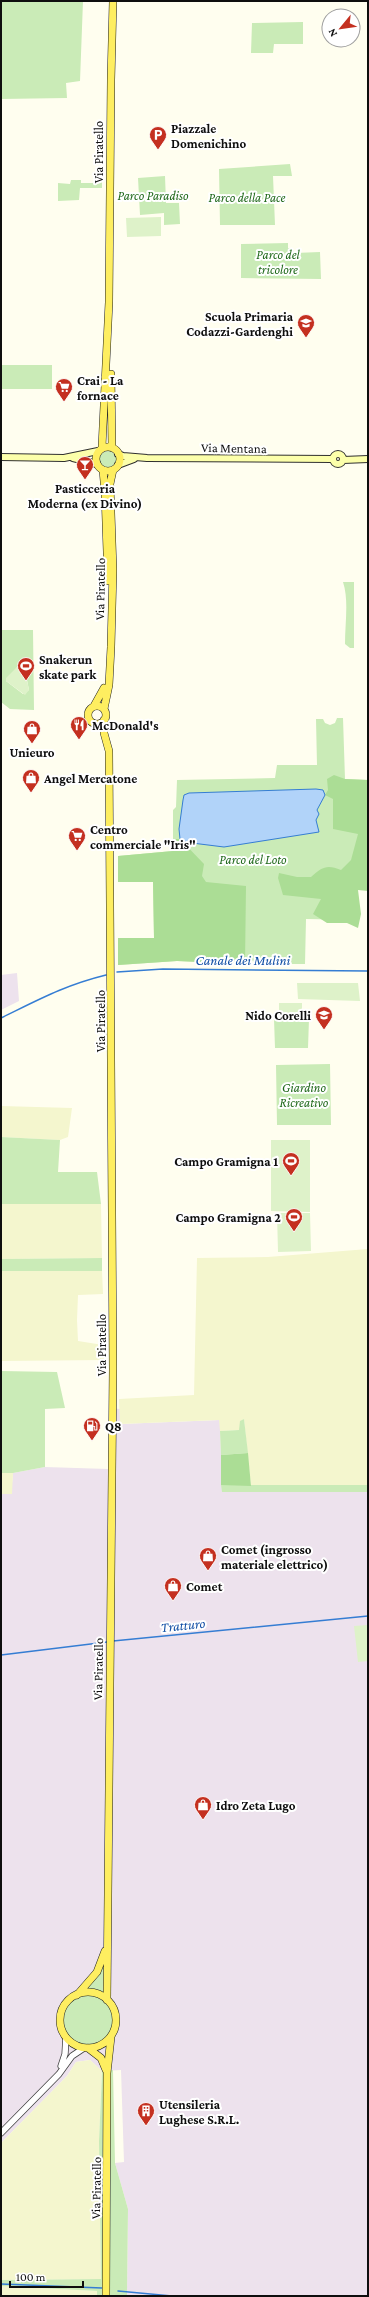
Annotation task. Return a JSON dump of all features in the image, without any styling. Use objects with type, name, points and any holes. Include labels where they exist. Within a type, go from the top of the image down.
[{"type":"main road","name":"Via Piratello","points":[[112,448],[109,302],[110,80],[114,1]]},
{"type":"main road","name":"Via Piratello","points":[[97,464],[100,449],[109,302]]},
{"type":"main road","points":[[64,457],[100,449],[112,448],[118,454]]},
{"type":"main road","name":"Via Piratello","points":[[107,2000],[113,1337],[109,759],[108,745],[103,727],[106,715],[104,709],[109,685],[112,616],[113,570],[110,484],[116,467],[118,454]]},
{"type":"main road","name":"Via Mentana","points":[[118,454],[135,458],[332,459],[338,454],[341,455],[343,460],[368,459]]},
{"type":"main road","points":[[1,457],[64,457],[97,464],[103,470],[116,467]]},
{"type":"main road","name":"Via Mentana","points":[[116,467],[135,458]]},
{"type":"main road","name":"Via Piratello","points":[[103,470],[108,570],[105,684],[103,692],[88,713],[89,719],[105,742],[109,759]]},
{"type":"main road","points":[[94,706],[104,709]]},
{"type":"main road","points":[[93,723],[99,724],[104,720]]},
{"type":"main road","name":"Via Piratello","points":[[77,1995],[91,1980],[101,1965],[108,1931]]},
{"type":"main road","points":[[96,1994],[107,2000],[112,2006],[116,2018],[111,2037],[98,2046],[86,2048],[77,2046],[66,2037],[61,2027],[61,2014],[67,2002],[77,1995],[96,1994]]},
{"type":"main road","name":"Via Piratello","points":[[106,2296],[107,2080],[111,2037]]},
{"type":"main road","name":"Via Piratello","points":[[86,2048],[101,2058],[107,2080]]},
{"type":"street","points":[[59,2074],[66,2054],[66,2037]]},
{"type":"street","points":[[1,2133],[59,2074],[72,2056],[86,2048]]},
{"type":"shaded area","points":[[17,973],[19,1001],[1,1010],[1,975]]},
{"type":"shaded area","points":[[110,1408],[120,1409],[120,1424],[220,1420],[222,1492],[368,1492],[368,2296],[127,2296],[128,2209],[115,2163],[124,2162],[121,2070],[102,2071],[90,2060],[76,2062],[67,2076],[1,2143],[1,1494],[11,1494],[13,1473],[45,1467],[108,1469]]},
{"type":"green space","points":[[1,1],[83,1],[80,81],[66,83],[67,98],[1,99]]},
{"type":"green space","points":[[303,22],[303,44],[274,44],[273,53],[251,53],[252,23]]},
{"type":"green space","name":"Parco della Pace","points":[[290,164],[292,176],[273,176],[275,225],[220,225],[219,169]]},
{"type":"green space","name":"Parco Paradiso","points":[[165,176],[166,203],[179,203],[180,224],[164,225],[164,213],[140,215],[138,178]]},
{"type":"green space","points":[[71,180],[81,180],[81,183],[97,183],[98,180],[102,180],[102,188],[80,188],[79,200],[58,201],[58,183],[70,184]]},
{"type":"green space","points":[[161,217],[161,236],[127,237],[126,218]]},
{"type":"green space","name":"Parco del tricolore","points":[[288,243],[288,248],[292,248],[295,253],[320,252],[321,279],[241,278],[241,244]]},
{"type":"green space","points":[[1,365],[52,365],[52,389],[1,389]]},
{"type":"green space","points":[[108,451],[114,454],[117,460],[114,466],[108,469],[102,466],[99,460],[102,454]]},
{"type":"green space","points":[[343,582],[354,582],[354,648],[350,648],[345,644],[346,596]]},
{"type":"green space","points":[[1,630],[33,630],[34,710],[10,709],[1,702]],"holes":[[[18,666],[25,670],[29,690],[23,694],[6,681]]]},
{"type":"green space","points":[[18,666],[25,670],[29,690],[25,695],[6,681],[6,678]]},
{"type":"green space","name":"Parco del Loto","points":[[337,718],[343,718],[345,779],[368,780],[358,887],[358,920],[306,919],[305,964],[256,964],[250,958],[245,964],[177,961],[118,965],[118,938],[154,938],[153,882],[118,882],[118,856],[173,851],[173,810],[176,807],[177,780],[275,778],[277,765],[317,765],[316,719],[323,719],[325,723],[330,725],[335,723]]},
{"type":"green space","points":[[334,775],[345,779],[368,780],[368,891],[358,890],[361,914],[358,928],[347,923],[327,923],[313,914],[321,899],[283,895],[278,878],[279,873],[297,877],[311,877],[318,871],[328,867],[341,870],[351,860],[358,834],[333,829],[333,799],[325,795],[328,790],[327,779]]},
{"type":"green space","points":[[175,839],[180,839],[204,864],[202,876],[206,882],[246,886],[245,964],[177,961],[118,965],[118,938],[154,938],[153,882],[118,882],[118,856],[173,851]]},
{"type":"green space","points":[[297,983],[358,983],[360,1001],[298,999]]},
{"type":"green space","points":[[279,1003],[302,1003],[302,1016],[279,1016]]},
{"type":"green space","points":[[274,1019],[309,1019],[308,1048],[275,1048]]},
{"type":"green space","name":"Giardino Ricreativo","points":[[330,1064],[331,1125],[277,1125],[276,1065]]},
{"type":"green space","points":[[1,1106],[72,1108],[68,1137],[60,1140],[1,1137]]},
{"type":"green space","points":[[1,1137],[60,1140],[58,1172],[97,1172],[101,1204],[1,1204]]},
{"type":"green space","name":"Campo Gramigna 1","points":[[271,1140],[310,1140],[310,1212],[271,1211]]},
{"type":"green space","points":[[1,1204],[101,1204],[102,1258],[1,1259]]},
{"type":"green space","name":"Campo Gramigna 2","points":[[277,1213],[310,1213],[311,1251],[278,1252]]},
{"type":"green space","points":[[368,1249],[368,1485],[251,1486],[244,1419],[240,1422],[240,1430],[220,1431],[219,1420],[120,1424],[119,1399],[194,1395],[197,1258],[268,1257]]},
{"type":"green space","points":[[102,1258],[102,1271],[1,1271],[1,1259]]},
{"type":"green space","points":[[1,1271],[102,1271],[103,1294],[78,1295],[77,1320],[78,1341],[103,1345],[104,1360],[1,1361]]},
{"type":"green space","points":[[1,1371],[57,1372],[65,1408],[45,1409],[45,1467],[13,1473],[1,1473]]},
{"type":"green space","points":[[244,1419],[248,1453],[221,1455],[220,1431],[239,1430],[240,1421]]},
{"type":"green space","points":[[248,1453],[251,1486],[221,1485],[221,1455]]},
{"type":"green space","points":[[1,1473],[13,1473],[12,1494],[1,1494]]},
{"type":"green space","points":[[221,1485],[368,1485],[368,1492],[222,1492]]},
{"type":"green space","points":[[368,1625],[368,1661],[358,1662],[354,1626]]},
{"type":"green space","points":[[105,1963],[104,1992],[86,1988],[97,1977]]},
{"type":"green space","points":[[88,1995],[97,1997],[108,2006],[113,2020],[111,2029],[102,2040],[88,2045],[79,2043],[68,2034],[63,2020],[65,2011],[74,2000]]},
{"type":"green space","points":[[90,2060],[102,2071],[99,2141],[101,2279],[1,2280],[1,2143],[67,2076],[76,2062]]},
{"type":"green space","points":[[113,2070],[115,2163],[128,2209],[127,2296],[97,2296],[97,2291],[1,2286],[1,2280],[101,2279],[99,2141],[102,2072]]},
{"type":"green space","points":[[1,2286],[97,2291],[97,2296],[1,2296]]},
{"type":"water","points":[[323,790],[325,795],[317,810],[319,814],[316,820],[319,832],[224,847],[184,842],[180,839],[179,829],[183,800],[184,795],[189,793]]},
{"type":"waterway","name":"Canale dei Mulini","points":[[117,972],[163,969],[368,971]]},
{"type":"waterway","name":"Canale dei Mulini","points":[[1,1018],[65,988],[106,975]]},
{"type":"waterway","name":"Tratturo","points":[[113,1641],[368,1616]]},
{"type":"waterway","name":"Tratturo","points":[[1,1655],[107,1642]]},
{"type":"waterway","points":[[1,2284],[102,2288]]},
{"type":"waterway","points":[[118,2291],[172,2296]]},
{"type":"place","name":"Piazzale Domenichino","points":[[158,150]]},
{"type":"place","name":"Scuola Primaria Codazzi-Gardenghi","points":[[306,338]]},
{"type":"place","name":"Crai - La fornace","points":[[64,402]]},
{"type":"place","name":"Pasticceria Moderna (ex Divino)","points":[[85,480]]},
{"type":"place","name":"Snakerun skate park","points":[[26,681]]},
{"type":"place","name":"McDonald's","points":[[79,740]]},
{"type":"place","name":"Unieuro","points":[[32,744]]},
{"type":"place","name":"Angel Mercatone","points":[[31,793]]},
{"type":"place","name":"Centro commerciale \"Iris\"","points":[[77,851]]},
{"type":"place","name":"Nido Corelli","points":[[324,1030]]},
{"type":"place","name":"Campo Gramigna 1","points":[[291,1176]]},
{"type":"place","name":"Campo Gramigna 2","points":[[294,1232]]},
{"type":"place","name":"Q8","points":[[92,1441]]},
{"type":"place","name":"Comet (ingrosso materiale elettrico)","points":[[208,1571]]},
{"type":"place","name":"Comet","points":[[173,1601]]},
{"type":"place","name":"Idro Zeta Lugo","points":[[203,1820]]},
{"type":"place","name":"Utensileria Lughese S.R.L.","points":[[146,2126]]}]
